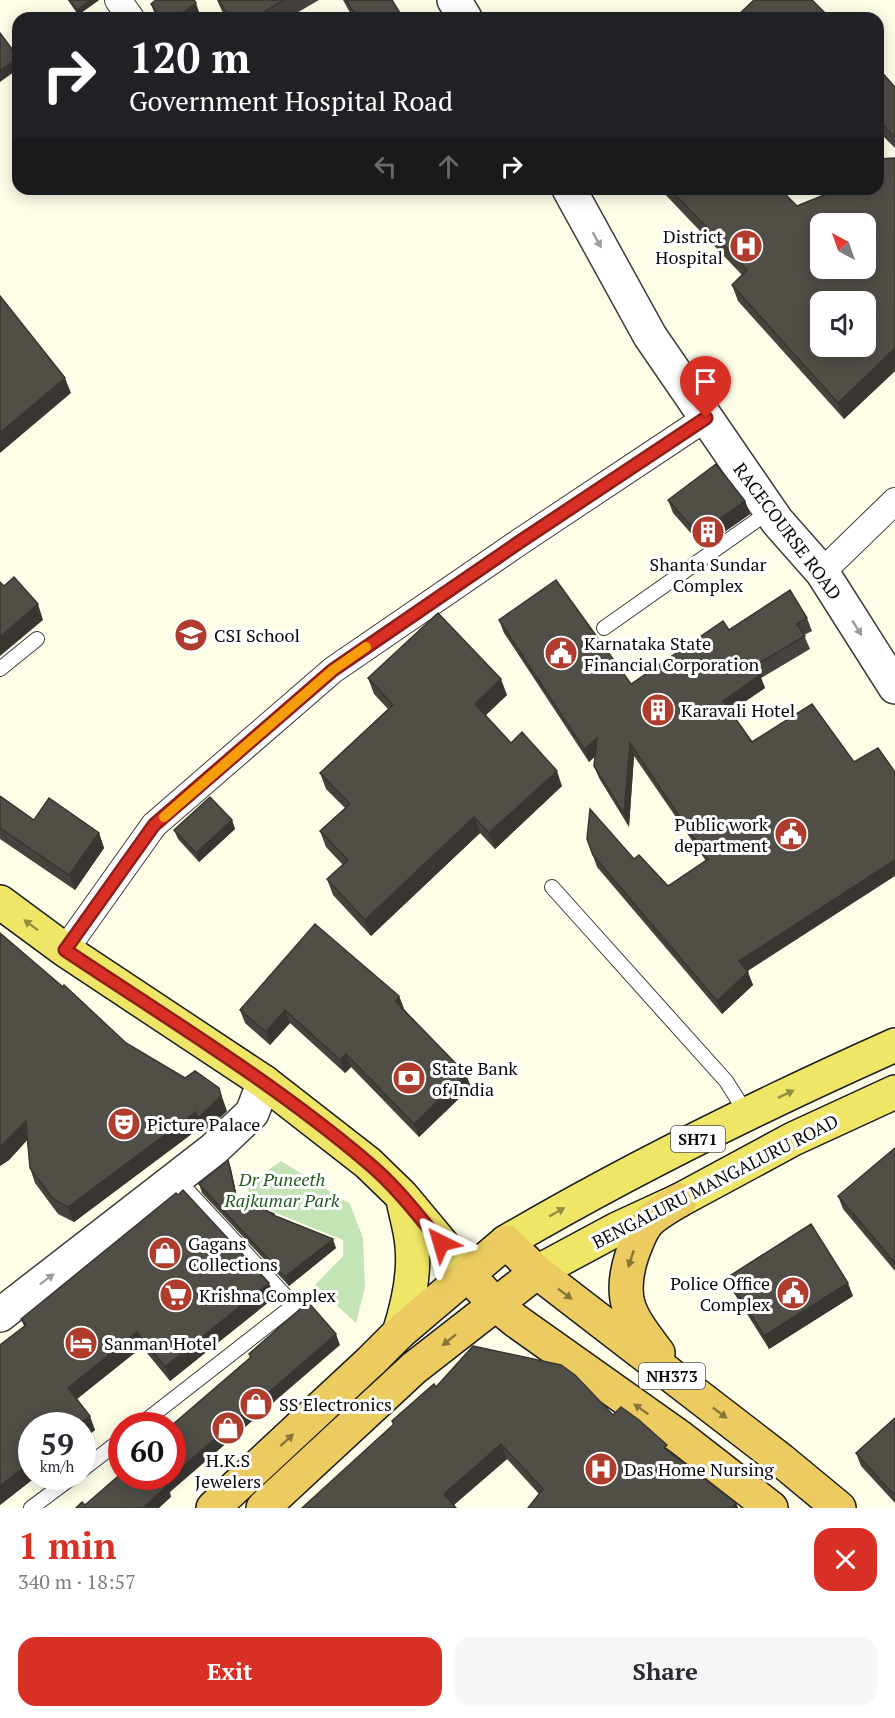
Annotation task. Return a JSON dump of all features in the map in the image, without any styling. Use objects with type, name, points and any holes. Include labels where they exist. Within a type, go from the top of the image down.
[{"type":"highway","points":[[680,1200],[648,1221],[636,1243],[625,1280],[630,1313],[638,1327],[690,1390]]},
{"type":"highway","name":"NH373","points":[[506,1242],[537,1272],[781,1460],[839,1508]]},
{"type":"highway","name":"SH71","points":[[467,1274],[506,1242]]},
{"type":"highway","name":"SH71","points":[[495,1304],[537,1272]]},
{"type":"highway","points":[[213,1508],[399,1334],[467,1274]]},
{"type":"highway","name":"NH373","points":[[467,1274],[495,1304],[516,1321],[681,1438],[771,1508]]},
{"type":"highway","points":[[263,1508],[414,1368],[495,1304]]},
{"type":"main road","points":[[0,902],[65,950],[264,1082],[368,1163],[402,1196],[467,1274]]},
{"type":"main road","name":"SH71","points":[[506,1242],[572,1203],[788,1093],[895,1045]]},
{"type":"main road","name":"BENGALURU MANGALURU ROAD","points":[[537,1272],[617,1229],[680,1200],[793,1139],[895,1092]]},
{"type":"main road","points":[[399,1334],[408,1306],[412,1276],[412,1246],[402,1196]]},
{"type":"street","name":"RACECOURSE ROAD","points":[[572,195],[650,336],[770,512],[822,572],[895,687]]},
{"type":"street","points":[[65,950],[154,825],[333,670],[706,418]]},
{"type":"street","points":[[822,572],[895,501]]},
{"type":"street","points":[[0,1315],[214,1149],[252,1113],[264,1082]]},
{"type":"lane","points":[[603,628],[770,512]]},
{"type":"lane","points":[[0,669],[37,639]]},
{"type":"lane","points":[[552,887],[726,1081],[747,1114]]},
{"type":"lane","points":[[157,1412],[294,1305],[177,1179]]},
{"type":"lane","points":[[96,1459],[108,1450]]},
{"type":"lane","points":[[31,1508],[55,1490]]},
{"type":"green space","name":"Dr Puneeth Rajkumar Park","points":[[281,1161],[350,1204],[363,1238],[365,1287],[356,1323],[315,1285],[343,1256],[343,1240],[249,1202],[248,1185]]},
{"type":"building","points":[[69,0],[91,0],[77,10]]},
{"type":"building","points":[[156,0],[194,0],[196,3],[183,12],[157,12],[151,4]]},
{"type":"building","points":[[219,0],[284,0],[264,12],[226,12]]},
{"type":"building","points":[[346,0],[392,0],[399,12],[353,12]]},
{"type":"building","points":[[754,0],[812,0],[824,12],[741,12]]},
{"type":"building","points":[[0,33],[12,49],[12,62],[0,71]]},
{"type":"building","points":[[884,75],[895,87],[895,137],[884,126]]},
{"type":"building","points":[[895,158],[895,348],[838,403],[732,285],[747,270],[676,195],[786,195],[797,206],[824,195],[884,195],[884,159]]},
{"type":"building","points":[[0,296],[65,378],[0,433]]},
{"type":"building","name":"Shanta Sundar Complex","points":[[716,464],[745,501],[698,534],[668,500]]},
{"type":"building","points":[[14,577],[38,604],[0,637],[0,582],[4,586]]},
{"type":"building","points":[[556,580],[631,684],[723,621],[729,630],[790,590],[807,618],[797,624],[805,636],[754,666],[760,675],[723,701],[752,742],[812,704],[854,762],[878,748],[895,772],[895,860],[739,961],[748,972],[717,1001],[593,855],[587,839],[590,809],[634,859],[639,855],[668,886],[708,859],[630,743],[624,814],[594,766],[597,738],[584,749],[499,620]]},
{"type":"building","points":[[438,613],[501,679],[475,704],[511,743],[522,732],[557,771],[489,833],[474,817],[365,920],[327,879],[348,860],[320,831],[350,804],[320,773],[393,705],[368,678]]},
{"type":"building","points":[[0,796],[34,820],[49,798],[99,833],[69,875],[0,828]]},
{"type":"building","points":[[210,797],[232,820],[196,853],[174,830]]},
{"type":"building","points":[[315,924],[399,996],[395,1001],[466,1074],[414,1124],[346,1054],[340,1060],[285,1010],[266,1032],[240,1010]]},
{"type":"building","points":[[0,933],[63,987],[64,985],[126,1043],[185,1078],[195,1071],[219,1088],[221,1096],[198,1118],[196,1112],[68,1207],[53,1199],[30,1168],[26,1121],[0,1147]]},
{"type":"building","points":[[895,1148],[895,1263],[838,1196]]},
{"type":"building","points":[[228,1160],[236,1197],[273,1215],[333,1239],[285,1277],[199,1184]]},
{"type":"building","points":[[183,1190],[269,1283],[165,1367],[137,1332],[68,1388],[87,1412],[18,1412],[18,1472],[0,1486],[0,1345],[26,1325],[21,1319],[176,1193],[178,1195]]},
{"type":"building","name":"Police Office Complex","points":[[811,1224],[848,1283],[764,1336],[728,1277]]},
{"type":"building","points":[[308,1302],[336,1334],[186,1464],[186,1413],[251,1357],[249,1354]]},
{"type":"building","points":[[473,1346],[561,1365],[575,1375],[613,1415],[621,1407],[667,1445],[664,1448],[736,1503],[732,1508],[528,1508],[543,1489],[501,1444],[444,1494],[456,1508],[302,1508],[394,1424],[392,1421],[434,1384],[436,1387]]},
{"type":"building","points":[[895,1418],[895,1496],[856,1453]]},
{"type":"building","points":[[108,1485],[108,1490],[163,1490],[143,1508],[76,1508],[82,1502],[85,1505]]},
{"type":"slow traffic","points":[[164,817],[333,670],[366,647]]},
{"type":"place","name":"District Hospital","points":[[746,246]]},
{"type":"place","name":"Shanta Sundar Complex","points":[[708,532]]},
{"type":"place","name":"CSI School","points":[[191,635]]},
{"type":"place","name":"Karnataka State Financial Corporation","points":[[561,653]]},
{"type":"place","name":"Karavali Hotel","points":[[658,710]]},
{"type":"place","name":"Public work department","points":[[791,834]]},
{"type":"place","name":"State Bank of India","points":[[409,1078]]},
{"type":"place","name":"Picture Palace","points":[[124,1124]]},
{"type":"place","name":"Gagans Collections","points":[[165,1253]]},
{"type":"place","name":"Police Office Complex","points":[[793,1293]]},
{"type":"place","name":"Krishna Complex","points":[[176,1295]]},
{"type":"place","name":"Sanman Hotel","points":[[81,1343]]},
{"type":"place","name":"SS Electronics","points":[[256,1404]]},
{"type":"place","name":"H.K.S Jewelers","points":[[228,1428]]},
{"type":"place","name":"Das Home Nursing","points":[[601,1469]]},
{"type":"route","points":[[441,1243],[402,1196],[368,1163],[264,1082],[65,950],[154,825],[333,670],[706,418]]}]
